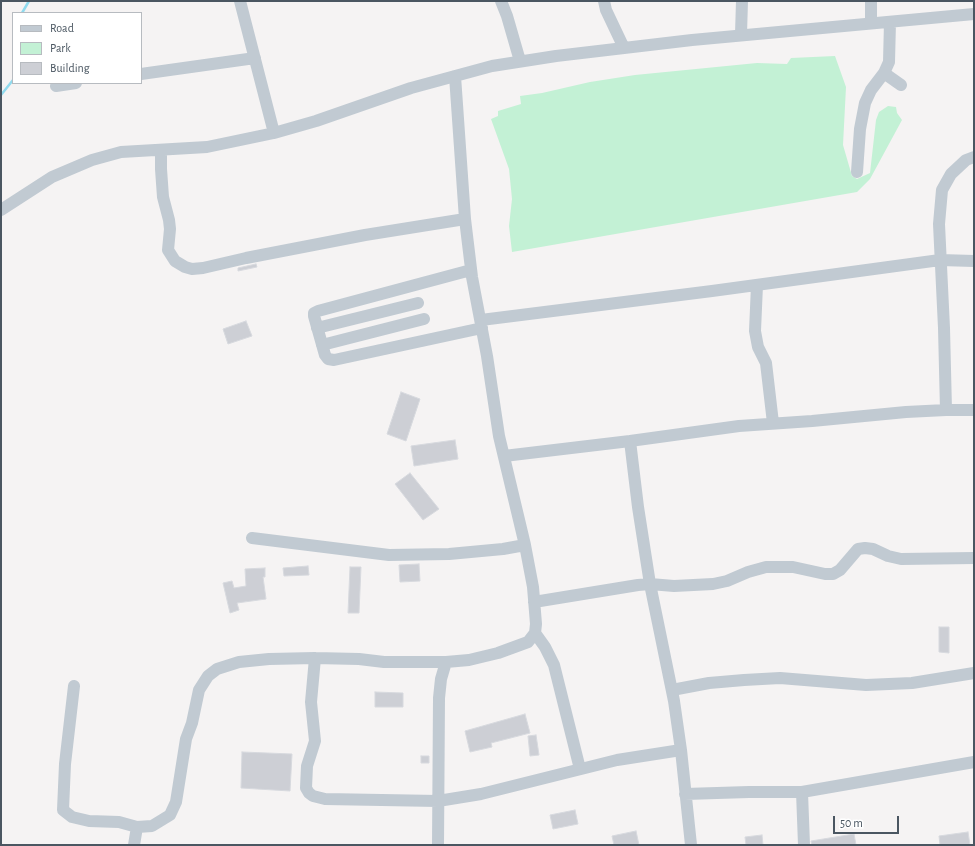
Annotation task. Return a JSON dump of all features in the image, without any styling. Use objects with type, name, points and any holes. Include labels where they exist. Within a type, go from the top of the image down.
[{"type":"street","points":[[240,1],[256,58],[274,133]]},
{"type":"street","points":[[500,1],[507,16],[520,61]]},
{"type":"street","points":[[604,1],[606,10],[624,48]]},
{"type":"street","points":[[741,34],[742,1]]},
{"type":"street","points":[[871,1],[871,23]]},
{"type":"street","points":[[1,210],[52,177],[92,160],[122,152],[207,147],[274,133],[316,121],[411,88],[486,68],[520,61],[741,34],[974,14]]},
{"type":"street","points":[[857,172],[860,130],[865,103],[870,90],[884,73],[890,58],[890,22]]},
{"type":"street","points":[[142,74],[256,58]]},
{"type":"street","points":[[884,73],[901,85]]},
{"type":"street","points":[[74,686],[65,764],[63,810],[72,817],[89,821],[119,822],[137,827],[152,826],[170,815],[176,802],[186,739],[192,723],[199,690],[208,676],[217,669],[239,662],[270,659],[359,659],[384,662],[446,662],[469,660],[498,653],[528,642],[535,633],[536,624],[533,587],[525,545],[504,456],[471,270],[465,219],[455,76]]},
{"type":"street","points":[[56,86],[69,84]]},
{"type":"street","points":[[161,150],[160,169],[163,197],[170,229],[168,250],[175,261],[185,268],[203,268],[246,258],[365,235],[465,219]]},
{"type":"street","points":[[946,410],[939,224],[942,190],[951,174],[966,160],[974,157]]},
{"type":"street","points":[[471,270],[314,313],[325,355],[328,359],[334,360],[481,324],[940,260],[974,261]]},
{"type":"street","points":[[757,285],[755,331],[758,347],[766,363],[773,423]]},
{"type":"street","points":[[317,328],[418,303]]},
{"type":"street","points":[[369,315],[374,351]]},
{"type":"street","points":[[322,345],[424,320]]},
{"type":"street","points":[[504,456],[739,426],[906,412],[974,410]]},
{"type":"street","points":[[630,441],[638,507],[650,584],[672,690],[681,750],[691,845]]},
{"type":"street","points":[[252,538],[390,554],[449,554],[503,549],[525,545]]},
{"type":"street","points":[[534,602],[650,584],[674,586],[713,584],[766,568],[793,568],[833,574],[840,570],[858,549],[865,548],[873,549],[888,556],[902,559],[974,558]]},
{"type":"street","points":[[535,633],[545,647],[554,665],[580,769]]},
{"type":"street","points":[[314,658],[311,702],[315,741],[307,766],[306,788],[313,796],[325,799],[438,801],[482,794],[617,760],[681,750]]},
{"type":"street","points":[[438,845],[439,698],[441,679],[446,662]]},
{"type":"street","points":[[672,690],[708,683],[780,678],[866,685],[912,683],[974,673]]},
{"type":"street","points":[[686,794],[802,792],[974,762]]},
{"type":"street","points":[[802,792],[804,845]]},
{"type":"street","points":[[134,845],[137,827]]},
{"type":"green space","points":[[835,56],[846,87],[843,145],[852,176],[857,179],[870,173],[876,120],[879,112],[888,106],[896,107],[897,113],[902,120],[870,179],[857,192],[512,252],[509,226],[512,199],[509,169],[491,119],[498,116],[498,111],[521,104],[520,96],[635,75],[757,63],[787,64],[791,58]]},
{"type":"building","points":[[256,264],[257,267],[238,271],[238,268]]},
{"type":"building","points":[[246,321],[252,336],[228,344],[223,329]]},
{"type":"building","points":[[401,392],[420,399],[406,441],[387,434]]},
{"type":"building","points":[[455,440],[458,459],[414,466],[411,446]]},
{"type":"building","points":[[410,473],[439,509],[423,520],[395,484]]},
{"type":"building","points":[[419,564],[420,581],[400,582],[399,565]]},
{"type":"building","points":[[308,566],[309,575],[284,576],[283,568]]},
{"type":"building","points":[[350,567],[361,567],[359,613],[348,613]]},
{"type":"building","points":[[265,568],[265,577],[263,577],[266,599],[237,603],[239,610],[230,613],[223,583],[232,581],[234,588],[246,586],[245,569]]},
{"type":"building","points":[[939,627],[949,627],[949,653],[939,652]]},
{"type":"building","points":[[375,692],[403,693],[403,707],[375,707]]},
{"type":"building","points":[[525,714],[530,733],[491,743],[492,747],[470,752],[465,731]]},
{"type":"building","points":[[536,735],[539,755],[530,756],[528,736]]},
{"type":"building","points":[[242,752],[292,754],[290,791],[241,788]]},
{"type":"building","points":[[421,756],[429,756],[429,763],[421,763]]},
{"type":"building","points":[[575,810],[578,824],[553,829],[550,815]]},
{"type":"building","points":[[636,831],[639,845],[614,845],[612,836]]},
{"type":"building","points":[[968,832],[970,845],[940,845],[939,836]]},
{"type":"building","points":[[854,834],[856,845],[812,845],[811,841]]},
{"type":"building","points":[[762,835],[763,845],[746,845],[745,837]]},
{"type":"waterway","points":[[23,12],[29,1]]},
{"type":"waterway","points":[[1,95],[12,81]]}]
